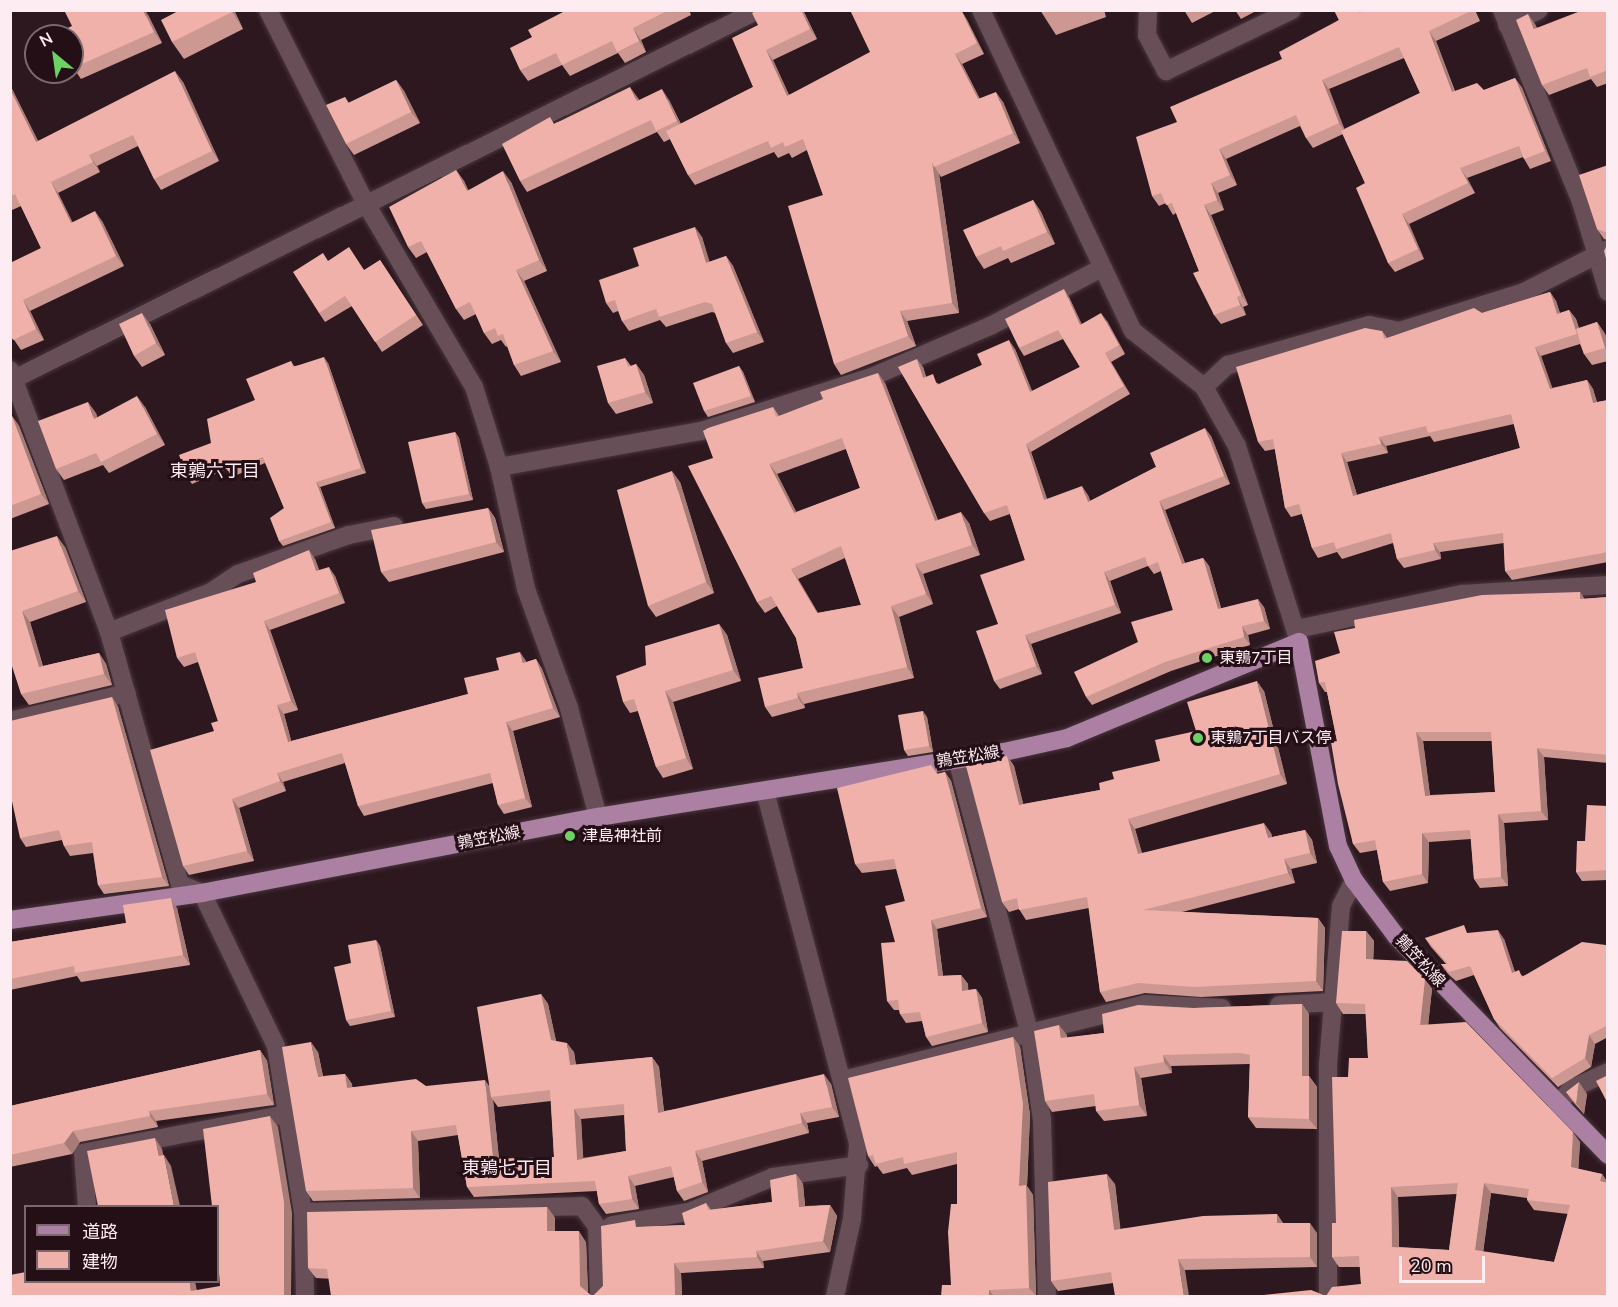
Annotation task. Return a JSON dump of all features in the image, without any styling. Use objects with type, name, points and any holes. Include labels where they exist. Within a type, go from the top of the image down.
[{"type":"main road","name":"鶉笠松線","points":[[10,920],[202,893],[598,817],[957,759],[1067,738],[1298,635],[1338,846],[1354,880],[1396,936],[1557,1106],[1608,1155]]},
{"type":"street","points":[[268,10],[365,202],[474,387],[499,467],[505,505],[598,817]]},
{"type":"street","points":[[305,1296],[303,1212],[276,1046],[202,893],[180,884],[109,632],[12,374],[758,10]]},
{"type":"street","points":[[981,10],[1100,269],[1133,331],[1203,387],[1237,446],[1298,635],[1462,594],[1608,585]]},
{"type":"street","points":[[1148,10],[1147,35],[1166,71],[1292,10]]},
{"type":"street","points":[[1539,10],[1504,18],[1603,251],[1608,292]]},
{"type":"street","points":[[1203,387],[1228,365],[1369,325],[1399,331],[1524,292],[1603,251]]},
{"type":"street","points":[[499,467],[701,430],[874,376],[990,326],[1100,269]]},
{"type":"street","points":[[483,509],[505,505]]},
{"type":"street","points":[[109,632],[211,592],[238,574],[349,535],[416,522]]},
{"type":"street","points":[[51,540],[72,532]]},
{"type":"street","points":[[10,721],[127,693]]},
{"type":"street","points":[[957,759],[1029,1031],[1042,1120],[1047,1296]]},
{"type":"street","points":[[765,790],[843,1080],[859,1165],[835,1296]]},
{"type":"street","points":[[1328,1296],[1328,1064],[1335,1002],[1341,906],[1354,880]]},
{"type":"street","points":[[843,1080],[1029,1031],[1145,1004],[1251,1006],[1335,1002]]},
{"type":"street","points":[[1557,1106],[1571,1089],[1608,1072]]},
{"type":"street","points":[[87,1205],[83,1153],[287,1114]]},
{"type":"street","points":[[597,1227],[689,1212],[773,1178],[859,1165]]},
{"type":"street","points":[[303,1212],[582,1206],[597,1227],[599,1296]]},
{"type":"building","points":[[64,10],[143,10],[154,32],[84,63],[84,24],[71,24]]},
{"type":"building","points":[[180,10],[231,10],[232,12],[172,42],[161,20]]},
{"type":"building","points":[[567,10],[669,10],[633,28],[639,41],[617,52],[612,41],[562,65],[556,53],[520,70],[510,48],[532,37],[528,30]]},
{"type":"building","points":[[758,10],[801,10],[810,29],[766,50],[787,96],[870,52],[850,10],[953,10],[954,12],[961,10],[977,43],[955,54],[978,99],[996,92],[1013,133],[934,167],[932,162],[952,303],[900,311],[908,336],[834,364],[788,206],[823,195],[803,139],[785,147],[783,142],[771,148],[768,141],[688,175],[666,131],[753,87],[732,38],[758,25],[752,13]]},
{"type":"building","points":[[1334,10],[1358,10],[1359,13],[1367,10],[1473,10],[1429,31],[1452,92],[1477,83],[1484,90],[1515,78],[1545,151],[1524,159],[1519,146],[1460,168],[1468,183],[1402,214],[1418,249],[1388,263],[1356,188],[1365,183],[1341,131],[1420,93],[1399,47],[1322,80],[1339,123],[1306,138],[1296,115],[1219,149],[1230,175],[1211,183],[1217,200],[1204,205],[1241,295],[1237,297],[1240,305],[1214,315],[1193,273],[1199,271],[1172,203],[1166,205],[1161,193],[1152,196],[1136,137],[1177,122],[1170,107],[1282,59],[1279,52],[1339,20]]},
{"type":"building","points":[[1583,10],[1608,10],[1608,70],[1590,77],[1587,68],[1542,85],[1516,20],[1528,14],[1534,29]]},
{"type":"building","points":[[175,71],[212,151],[154,179],[133,135],[89,155],[93,162],[51,182],[71,223],[95,211],[116,256],[23,300],[36,329],[13,340],[10,334],[10,263],[41,248],[15,194],[10,197],[10,89],[36,142]]},
{"type":"building","points":[[396,80],[411,112],[346,144],[326,105],[345,97],[348,103]]},
{"type":"building","points":[[630,87],[637,101],[662,89],[677,121],[656,131],[651,120],[520,181],[502,144],[550,117],[554,124]]},
{"type":"building","points":[[1608,165],[1608,233],[1597,229],[1579,175]]},
{"type":"building","points":[[456,170],[467,191],[503,171],[539,260],[516,270],[553,351],[514,365],[503,334],[498,336],[495,328],[484,333],[470,302],[456,309],[421,241],[408,247],[389,207]]},
{"type":"building","points":[[1033,200],[1047,232],[1003,251],[1001,246],[976,257],[963,230]]},
{"type":"building","points":[[695,227],[706,263],[726,256],[757,332],[726,343],[712,304],[705,302],[659,317],[656,309],[622,321],[615,300],[606,303],[599,280],[639,266],[633,248]]},
{"type":"building","points":[[1608,243],[1608,266],[1604,251]]},
{"type":"building","points":[[349,247],[364,270],[380,260],[416,315],[375,342],[345,296],[319,313],[293,272],[323,253],[328,261]]},
{"type":"building","points":[[1064,289],[1080,325],[1101,313],[1119,345],[1105,353],[1124,386],[1026,444],[1044,500],[1082,486],[1088,502],[1156,467],[1150,453],[1205,428],[1224,476],[1159,501],[1182,564],[1203,558],[1218,609],[1258,599],[1264,621],[1242,626],[1244,637],[1165,662],[1086,697],[1074,672],[1138,642],[1131,622],[1173,610],[1158,562],[1148,566],[1145,557],[1104,572],[1115,605],[1025,635],[1036,666],[994,681],[976,631],[998,624],[980,575],[1025,560],[1007,505],[984,513],[898,367],[917,359],[923,378],[933,374],[937,385],[982,365],[977,354],[1009,340],[1030,392],[1080,367],[1058,330],[1019,348],[1005,319]]},
{"type":"building","points":[[1550,292],[1557,314],[1569,310],[1577,334],[1535,347],[1550,389],[1587,380],[1593,403],[1608,400],[1608,552],[1505,571],[1503,533],[1433,543],[1435,550],[1397,559],[1391,533],[1336,549],[1334,542],[1312,548],[1299,504],[1285,508],[1273,439],[1258,442],[1236,367],[1365,328],[1382,331],[1384,339],[1474,308],[1482,313]],"holes":[[[1511,414],[1520,448],[1353,496],[1341,453],[1381,444],[1379,437],[1426,426],[1428,433]]]},
{"type":"building","points":[[142,313],[156,343],[134,356],[119,324]]},
{"type":"building","points":[[1597,322],[1605,348],[1584,354],[1576,329]]},
{"type":"building","points":[[324,357],[361,468],[316,482],[331,522],[279,541],[270,518],[284,508],[263,457],[228,471],[224,462],[188,478],[179,455],[211,443],[207,419],[255,400],[246,379],[291,361],[293,367]]},
{"type":"building","points":[[625,358],[628,367],[636,364],[645,392],[608,403],[597,366]]},
{"type":"building","points":[[739,366],[751,396],[704,411],[693,383]]},
{"type":"building","points":[[878,373],[935,521],[961,512],[972,545],[915,564],[926,594],[891,606],[907,667],[797,693],[798,698],[765,707],[758,678],[803,668],[796,638],[771,596],[757,602],[688,466],[713,458],[703,431],[708,428],[773,407],[776,417],[823,399],[820,392]],"holes":[[[842,438],[860,488],[794,513],[769,464]],[[841,546],[861,605],[817,613],[791,569]]]},
{"type":"building","points":[[137,396],[157,434],[101,462],[96,453],[56,469],[38,421],[88,402],[94,419]]},
{"type":"building","points":[[10,416],[12,416],[41,494],[10,506]]},
{"type":"building","points":[[455,432],[469,494],[422,503],[408,442]]},
{"type":"building","points":[[672,471],[706,582],[648,606],[617,490]]},
{"type":"building","points":[[488,508],[496,542],[381,572],[371,530]]},
{"type":"building","points":[[57,536],[78,591],[22,611],[39,667],[99,653],[104,674],[21,694],[10,660],[10,551]]},
{"type":"building","points":[[309,550],[316,571],[329,567],[339,593],[264,621],[291,701],[277,705],[288,742],[468,694],[464,678],[499,670],[496,658],[520,652],[523,663],[536,659],[553,708],[506,722],[525,798],[498,805],[490,773],[358,806],[342,753],[277,773],[280,781],[232,799],[247,851],[183,866],[150,750],[214,731],[211,723],[218,721],[195,652],[177,658],[165,610],[256,582],[253,573]]},
{"type":"building","points":[[1580,592],[1580,599],[1608,597],[1608,755],[1537,748],[1541,811],[1498,814],[1501,877],[1474,879],[1470,830],[1422,833],[1422,874],[1383,882],[1375,840],[1353,844],[1338,784],[1331,742],[1337,741],[1325,682],[1319,683],[1315,661],[1340,653],[1334,632],[1355,628],[1354,620],[1482,595]],"holes":[[[1416,732],[1491,732],[1495,792],[1425,796]]]},
{"type":"building","points":[[719,624],[733,670],[665,691],[686,758],[656,767],[634,699],[623,702],[616,676],[646,665],[645,646]]},
{"type":"building","points":[[1257,681],[1280,774],[1128,819],[1138,854],[1264,823],[1268,838],[1305,830],[1310,853],[1284,859],[1288,873],[1143,910],[1318,918],[1316,981],[1194,987],[1138,983],[1100,992],[1087,897],[1019,910],[1017,898],[1002,902],[966,766],[1007,756],[1019,805],[1100,790],[1099,783],[1114,779],[1112,772],[1160,761],[1155,740],[1196,731],[1187,702]]},
{"type":"building","points":[[112,697],[162,877],[98,885],[92,842],[64,846],[59,830],[20,838],[10,792],[10,721]]},
{"type":"building","points":[[923,711],[929,746],[904,750],[898,715]]},
{"type":"building","points":[[931,765],[937,774],[945,772],[981,908],[931,920],[938,976],[961,975],[962,991],[976,989],[982,1023],[926,1037],[920,1012],[900,1014],[898,1000],[887,1001],[881,943],[895,942],[885,906],[905,901],[894,859],[855,864],[837,788]]},
{"type":"building","points":[[1587,805],[1608,806],[1608,870],[1576,872],[1577,841],[1585,841]]},
{"type":"building","points":[[171,898],[183,955],[75,973],[74,966],[10,979],[10,942],[126,923],[123,905]]},
{"type":"building","points":[[1464,925],[1467,933],[1498,930],[1512,973],[1519,970],[1522,977],[1582,942],[1606,945],[1608,929],[1608,1025],[1589,1035],[1585,1058],[1552,1078],[1494,1019],[1470,966],[1449,972],[1441,964],[1448,964],[1425,938]]},
{"type":"building","points":[[1342,931],[1366,931],[1366,959],[1407,961],[1425,979],[1420,1025],[1466,1022],[1573,1132],[1571,1167],[1602,1174],[1600,1181],[1608,1183],[1608,1296],[1326,1296],[1332,1287],[1361,1284],[1359,1256],[1332,1257],[1332,1223],[1336,1223],[1332,1077],[1348,1077],[1349,1058],[1368,1058],[1365,1004],[1336,1003]],"holes":[[[1458,1183],[1449,1250],[1392,1247],[1391,1187]],[[1484,1183],[1529,1189],[1527,1200],[1570,1205],[1554,1262],[1475,1250]]]},
{"type":"building","points":[[376,940],[391,1011],[346,1020],[334,967],[351,963],[348,945]]},
{"type":"building","points":[[541,994],[551,1040],[567,1043],[570,1065],[652,1057],[658,1113],[824,1074],[832,1107],[800,1113],[802,1123],[695,1151],[702,1182],[677,1191],[671,1166],[628,1176],[632,1199],[599,1204],[595,1181],[467,1187],[456,1125],[411,1131],[413,1188],[306,1191],[282,1047],[311,1042],[318,1077],[345,1074],[347,1088],[416,1079],[426,1086],[485,1080],[493,1159],[554,1157],[550,1090],[491,1097],[477,1007]],"holes":[[[624,1104],[626,1151],[577,1160],[574,1109]]]},
{"type":"building","points":[[1302,1004],[1302,1076],[1309,1076],[1309,1119],[1248,1117],[1250,1055],[1240,1053],[1163,1055],[1164,1062],[1134,1067],[1139,1105],[1096,1111],[1094,1094],[1045,1101],[1034,1031],[1059,1025],[1061,1038],[1104,1033],[1102,1014],[1138,1005],[1194,1008]]},
{"type":"building","points":[[1013,1037],[1023,1104],[1019,1186],[1026,1185],[1029,1288],[989,1290],[989,1296],[941,1296],[942,1285],[951,1285],[948,1232],[951,1204],[957,1204],[957,1152],[904,1164],[903,1157],[876,1164],[873,1155],[868,1156],[848,1078]]},
{"type":"building","points":[[260,1050],[267,1094],[149,1111],[150,1116],[73,1131],[64,1143],[10,1155],[10,1106]]},
{"type":"building","points":[[1608,1075],[1608,1104],[1596,1081]]},
{"type":"building","points":[[1579,1082],[1576,1103],[1566,1092]]},
{"type":"building","points":[[270,1116],[284,1202],[284,1296],[10,1296],[10,1275],[24,1272],[24,1283],[190,1283],[191,1291],[220,1286],[219,1205],[212,1205],[203,1129]]},
{"type":"building","points":[[155,1138],[159,1156],[164,1155],[174,1205],[98,1205],[87,1151]]},
{"type":"building","points":[[796,1174],[799,1207],[830,1205],[823,1241],[756,1251],[757,1257],[674,1263],[675,1296],[593,1296],[603,1286],[601,1226],[635,1220],[636,1227],[685,1225],[682,1213],[706,1203],[708,1210],[772,1202],[770,1180]]},
{"type":"building","points":[[1107,1174],[1114,1230],[1203,1216],[1277,1214],[1277,1223],[1310,1223],[1310,1257],[1178,1259],[1184,1296],[1115,1296],[1111,1272],[1051,1281],[1048,1182]]},
{"type":"building","points":[[547,1207],[547,1231],[579,1231],[580,1286],[592,1296],[331,1296],[327,1269],[308,1268],[307,1212]]},
{"type":"building","points":[[1311,1290],[1326,1296],[1254,1296]]},
{"type":"place","name":"東鶉7丁目","points":[[1207,658]]},
{"type":"place","name":"東鶉7丁目バス停","points":[[1198,738]]},
{"type":"place","name":"津島神社前","points":[[570,836]]},
{"type":"district","name":"東鶉六丁目","points":[[215,471]]},
{"type":"district","name":"東鶉七丁目","points":[[507,1168]]}]
